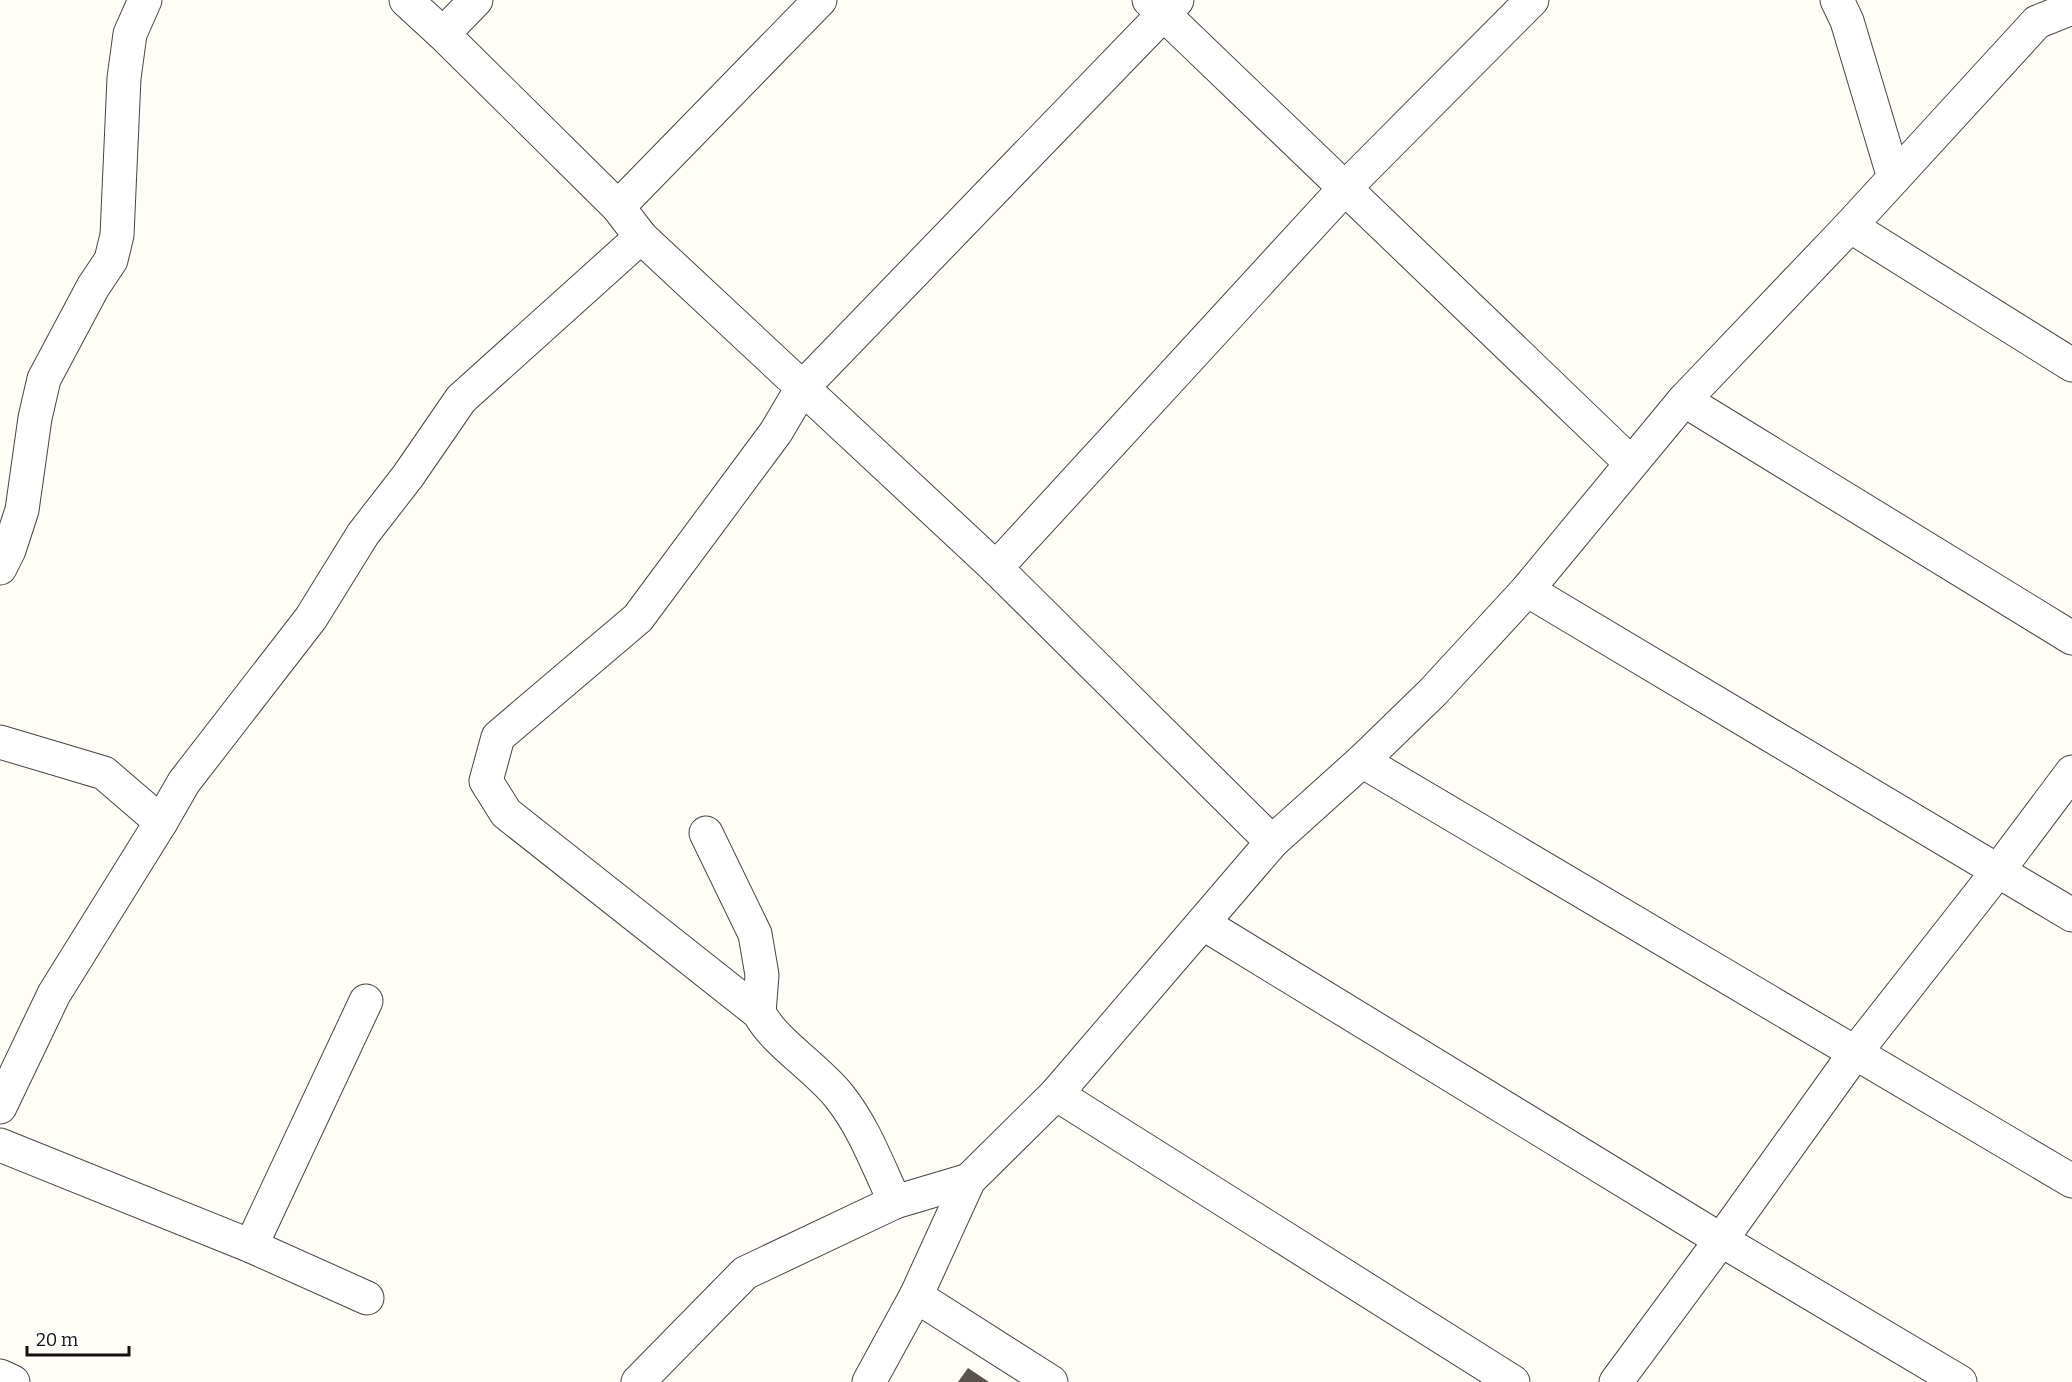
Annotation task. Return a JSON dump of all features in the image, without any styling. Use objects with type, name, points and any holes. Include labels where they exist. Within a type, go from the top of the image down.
[{"type":"street","points":[[0,568],[9,550],[22,510],[35,418],[44,380],[93,287],[111,260],[117,235],[124,78],[130,34],[145,0]]},
{"type":"street","points":[[406,0],[618,207],[641,237],[996,568],[1272,842]]},
{"type":"street","points":[[443,34],[477,0]]},
{"type":"street","points":[[618,207],[820,0]]},
{"type":"street","points":[[996,568],[1345,188],[1532,0]]},
{"type":"street","points":[[1837,0],[1847,21],[1894,178]]},
{"type":"street","points":[[895,1202],[865,1134],[840,1097],[817,1071],[767,1027],[759,1013],[506,813],[486,781],[498,738],[638,618],[776,432],[802,388],[1163,5],[1345,188],[1631,463]]},
{"type":"street","points":[[869,1382],[916,1296],[969,1180],[1056,1094],[1272,842],[1434,692],[1527,590],[1684,400],[1894,178],[2040,11],[2072,8]]},
{"type":"street","points":[[1850,226],[2072,365]]},
{"type":"street","points":[[0,1107],[54,994],[184,782],[311,618],[363,534],[408,476],[462,399],[641,237]]},
{"type":"street","points":[[1684,400],[2072,638]]},
{"type":"street","points":[[1527,590],[2072,915]]},
{"type":"street","points":[[0,741],[104,773],[161,822]]},
{"type":"street","points":[[1362,761],[2072,1181]]},
{"type":"street","points":[[1616,1382],[1855,1053],[2072,772]]},
{"type":"street","points":[[706,833],[755,934],[762,975],[759,1013]]},
{"type":"street","points":[[1204,924],[1721,1240],[1960,1382]]},
{"type":"street","points":[[251,1246],[366,1000]]},
{"type":"street","points":[[1056,1094],[1514,1382]]},
{"type":"street","points":[[0,1145],[251,1246],[367,1298]]},
{"type":"street","points":[[639,1382],[745,1273],[895,1202],[969,1180]]},
{"type":"street","points":[[916,1296],[1051,1382]]},
{"type":"street","points":[[0,1377],[13,1382]]},
{"type":"building","points":[[968,1368],[989,1382],[958,1382]]}]
